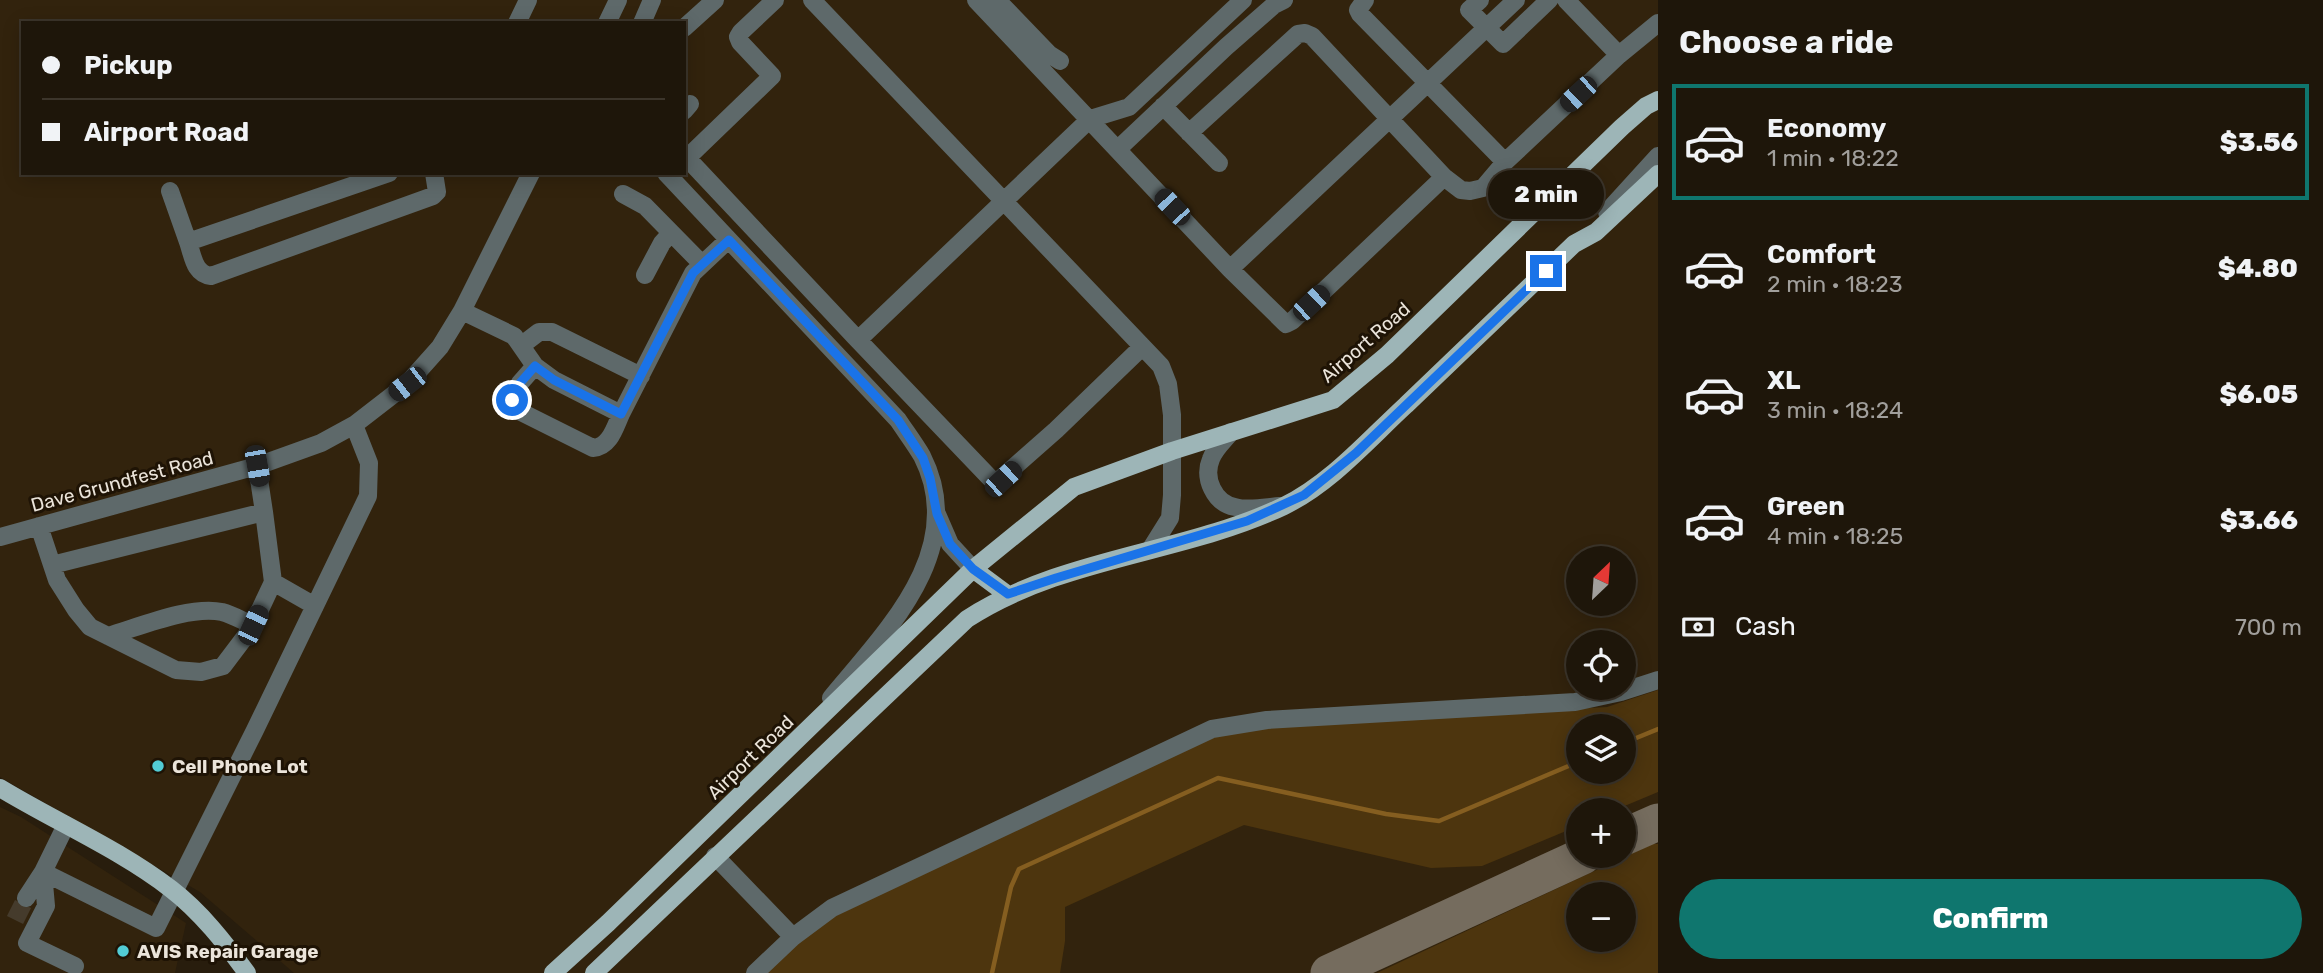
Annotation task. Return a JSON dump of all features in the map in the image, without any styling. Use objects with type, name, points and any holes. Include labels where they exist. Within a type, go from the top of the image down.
[{"type":"main road","name":"Airport Road","points":[[553,973],[973,569],[1074,487],[1172,451],[1333,400],[1387,355],[1622,127],[1646,106],[1658,100]]},
{"type":"main road","points":[[594,973],[967,619],[1008,594],[1247,521],[1284,506],[1313,489],[1356,453],[1574,244],[1596,232],[1658,174]]},
{"type":"main road","points":[[973,569],[1008,594]]},
{"type":"main road","points":[[0,788],[173,890],[262,973]]},
{"type":"main road","points":[[208,925],[237,973]]},
{"type":"main road","points":[[208,925],[247,973]]},
{"type":"street","points":[[518,21],[528,0]]},
{"type":"street","points":[[608,21],[618,0]]},
{"type":"street","points":[[643,21],[652,0]]},
{"type":"street","points":[[686,26],[715,0]]},
{"type":"street","points":[[686,155],[772,76],[738,37],[775,0]]},
{"type":"street","points":[[812,0],[1161,366],[1168,384],[1172,495],[1170,518],[1150,550]]},
{"type":"street","points":[[976,0],[1230,269],[1286,324],[1444,177]]},
{"type":"street","points":[[997,0],[1049,54],[1060,61]]},
{"type":"street","points":[[858,340],[1090,119],[1129,107],[1229,8],[1243,0]]},
{"type":"street","points":[[1118,149],[1226,47],[1274,5],[1284,0]]},
{"type":"street","points":[[1365,0],[1358,10],[1360,14],[1505,162]]},
{"type":"street","points":[[1480,0],[1469,10],[1503,44],[1549,0]]},
{"type":"street","points":[[1230,269],[1516,0]]},
{"type":"street","points":[[1566,0],[1625,50]]},
{"type":"street","points":[[1189,133],[1298,34],[1305,33],[1312,36],[1444,177],[1461,190],[1477,190],[1488,184],[1505,162],[1625,50],[1658,23]]},
{"type":"street","points":[[1163,106],[1219,163]]},
{"type":"street","points":[[1574,244],[1606,214],[1658,156]]},
{"type":"street","points":[[686,157],[990,478],[997,482],[1056,430],[1142,346]]},
{"type":"street","points":[[188,242],[352,179],[377,175]]},
{"type":"street","points":[[170,191],[197,270],[203,275],[211,276],[433,196],[438,187],[435,175]]},
{"type":"street","points":[[668,175],[898,420],[923,458],[937,514],[950,544],[973,569]]},
{"type":"street","name":"Dave Grundfest Road","points":[[0,537],[257,466],[321,443],[354,425],[407,384],[440,347],[462,311],[523,176]]},
{"type":"street","points":[[623,194],[645,206],[702,264]]},
{"type":"street","points":[[645,275],[662,243],[671,233]]},
{"type":"street","points":[[535,366],[520,383],[512,400],[515,409],[593,448],[603,446],[693,273],[729,240]]},
{"type":"street","points":[[462,311],[514,336],[535,366],[554,380],[621,414]]},
{"type":"street","points":[[522,345],[539,332],[552,332],[641,376]]},
{"type":"street","points":[[43,872],[156,928],[368,496],[369,463],[354,425]]},
{"type":"street","points":[[1231,432],[1209,461],[1210,483],[1216,495],[1228,505],[1238,508],[1284,506]]},
{"type":"street","points":[[39,526],[57,580],[90,627],[176,670],[201,672],[223,666],[253,625],[273,582],[257,466]]},
{"type":"street","points":[[52,565],[264,512]]},
{"type":"street","points":[[796,742],[914,592],[929,557],[937,514]]},
{"type":"street","points":[[273,582],[315,606]]},
{"type":"street","points":[[108,636],[182,615],[209,611],[223,612],[253,625]]},
{"type":"street","points":[[755,973],[793,937],[832,908],[1212,729],[1267,720],[1575,702],[1621,692],[1658,680]]},
{"type":"street","points":[[26,898],[43,872],[66,825]]},
{"type":"street","points":[[715,856],[793,937]]},
{"type":"street","points":[[43,872],[46,906],[27,943],[75,966]]},
{"type":"shaded area","points":[[0,0],[1658,0],[1658,973],[294,973],[200,892],[0,777]]},
{"type":"shaded area","points":[[1658,690],[1658,792],[1636,801],[1636,798],[1566,798],[1566,831],[1482,866],[1431,868],[1244,825],[1065,907],[1065,941],[1060,973],[765,973],[821,923],[1164,756],[1227,732],[1276,726],[1607,707],[1636,700],[1636,697]]},
{"type":"shaded area","points":[[0,807],[21,817],[186,923],[175,973],[0,973]]},
{"type":"shaded area","points":[[1658,844],[1658,973],[1377,973],[1566,884],[1566,952],[1636,952],[1636,882],[1571,882],[1601,868],[1636,868],[1636,852]]},
{"type":"waterway","points":[[1636,738],[1658,729]]},
{"type":"waterway","points":[[992,973],[1011,887],[1019,869],[1218,778],[1386,814],[1439,821],[1566,767]]},
{"type":"taxiway","points":[[1636,832],[1658,822]]},
{"type":"taxiway","points":[[1329,973],[1566,864]]},
{"type":"tunnel","points":[[15,920],[26,898]]},
{"type":"place","name":"Cell Phone Lot","points":[[158,766]]},
{"type":"place","name":"AVIS Repair Garage","points":[[123,951]]},
{"type":"route","points":[[512,400],[520,383],[535,366],[554,380],[621,414],[693,273],[729,240],[898,420],[923,458],[937,514],[950,544],[973,569],[1008,594],[1247,521],[1304,495],[1356,453],[1546,271]]}]
